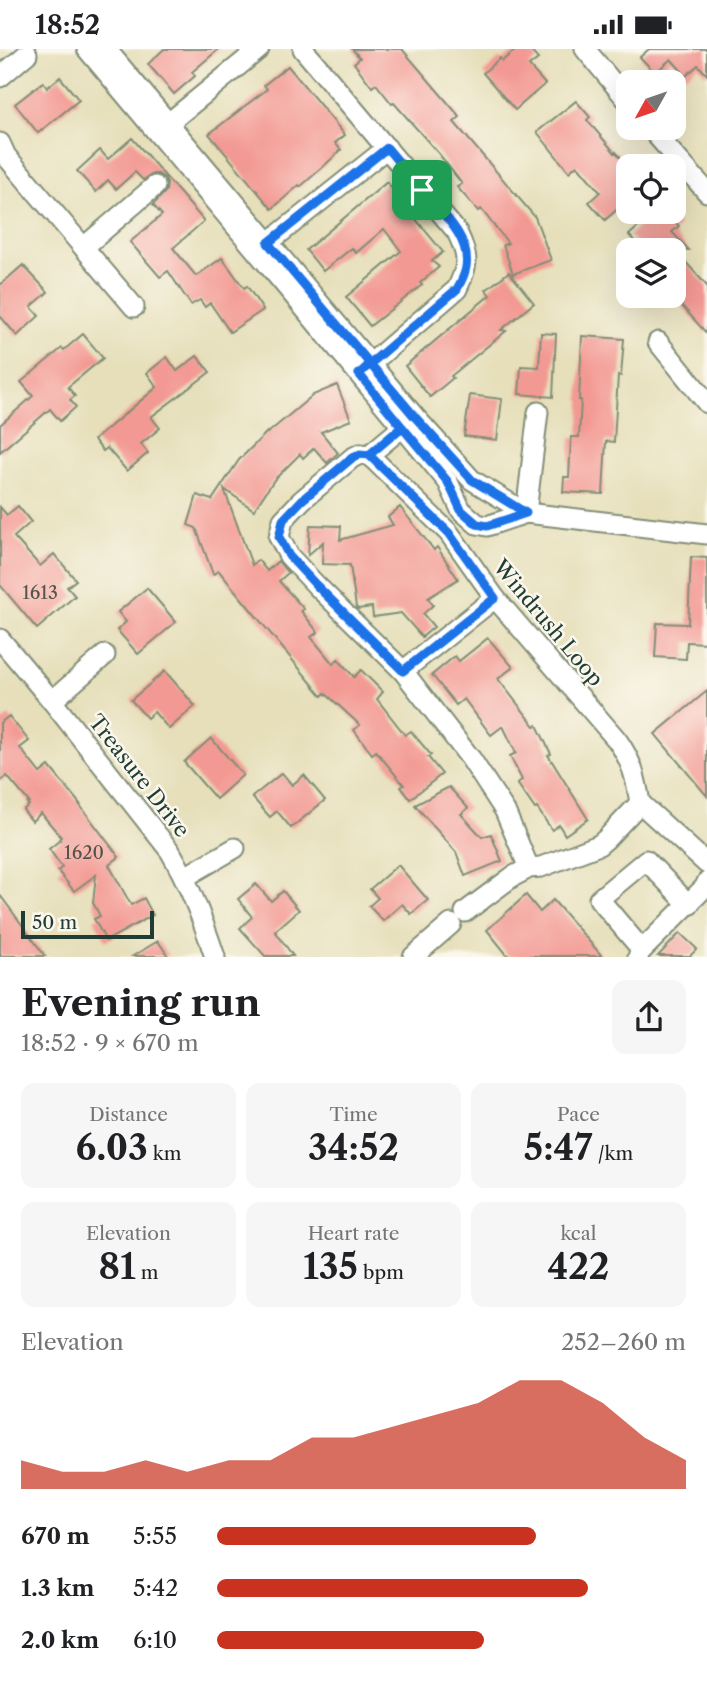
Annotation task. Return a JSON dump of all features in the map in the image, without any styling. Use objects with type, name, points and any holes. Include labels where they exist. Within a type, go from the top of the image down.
[{"type":"street","points":[[87,49],[162,128],[408,422],[448,482],[461,510],[477,524],[487,526],[526,513]]},
{"type":"street","points":[[106,49],[162,128]]},
{"type":"street","points":[[162,128],[259,49]]},
{"type":"street","points":[[303,49],[457,232],[467,260],[466,271],[457,289],[365,369]]},
{"type":"street","points":[[584,49],[616,87]]},
{"type":"street","points":[[0,77],[27,54]]},
{"type":"street","points":[[661,140],[707,192]]},
{"type":"street","points":[[0,143],[6,156],[134,307]]},
{"type":"street","points":[[262,247],[387,148]]},
{"type":"street","points":[[84,247],[155,186]]},
{"type":"street","points":[[658,342],[707,403]]},
{"type":"street","points":[[526,513],[538,412]]},
{"type":"street","points":[[408,422],[369,455],[360,454],[352,458],[302,500],[283,520],[279,537],[289,556],[403,671],[471,759],[505,811],[529,867]]},
{"type":"street","points":[[408,422],[472,480],[526,513],[707,534]]},
{"type":"street","name":"Windrush Loop","points":[[369,455],[449,533],[495,598],[628,754],[637,779],[640,803]]},
{"type":"street","points":[[455,497],[472,480]]},
{"type":"street","points":[[403,671],[495,598]]},
{"type":"street","name":"Treasure Drive","points":[[0,639],[160,836],[185,877],[215,957]]},
{"type":"street","points":[[52,701],[105,655]]},
{"type":"street","points":[[413,957],[512,877],[529,867],[541,867],[598,845],[640,803],[707,865]]},
{"type":"street","points":[[185,877],[235,848]]},
{"type":"street","points":[[689,905],[646,860],[599,899],[640,953],[689,905],[707,882]]},
{"type":"building","points":[[164,49],[219,49],[192,72],[195,76],[174,94],[148,64]]},
{"type":"building","points":[[352,49],[402,49],[460,117],[454,122],[535,217],[551,260],[513,274],[503,245],[508,243],[481,209],[478,211],[457,187],[462,184],[439,154],[376,84],[372,87],[354,63],[360,58]]},
{"type":"building","points":[[517,49],[529,49],[538,59],[529,66],[545,84],[515,110],[483,73],[500,58],[502,61]]},
{"type":"building","points":[[649,49],[707,49],[707,75],[698,65],[686,76],[686,70],[681,70],[671,59],[658,70],[652,70],[640,57]]},
{"type":"building","points":[[288,66],[345,135],[335,143],[341,150],[272,209],[209,134],[267,89],[264,85]]},
{"type":"building","points":[[60,77],[79,100],[38,133],[15,104],[43,82],[47,88]]},
{"type":"building","points":[[576,101],[590,117],[587,120],[618,154],[616,210],[605,220],[589,202],[600,192],[577,165],[569,172],[537,132]]},
{"type":"building","points":[[132,138],[204,221],[173,248],[196,276],[222,258],[244,288],[247,286],[263,310],[230,332],[210,303],[205,307],[200,300],[191,305],[168,271],[160,277],[130,242],[162,215],[153,205],[166,191],[167,183],[164,178],[153,174],[143,180],[135,172],[116,189],[108,180],[96,192],[77,171],[100,150],[108,159]]},
{"type":"building","points":[[387,182],[443,252],[432,261],[439,267],[420,283],[422,285],[370,326],[346,297],[401,251],[384,229],[356,253],[352,248],[323,271],[306,250]]},
{"type":"building","points":[[641,224],[679,226],[672,232],[678,238],[632,238],[629,235]]},
{"type":"building","points":[[686,262],[707,286],[707,334],[684,308],[686,308]]},
{"type":"building","points":[[23,265],[48,292],[31,307],[39,316],[17,336],[0,316],[0,285]]},
{"type":"building","points":[[509,272],[534,303],[430,397],[405,366],[490,295],[486,290]]},
{"type":"building","points":[[541,333],[556,334],[553,397],[519,394],[521,366],[539,367]]},
{"type":"building","points":[[83,334],[103,358],[68,387],[75,396],[70,400],[76,407],[60,421],[50,409],[0,452],[0,425],[33,396],[21,382]]},
{"type":"building","points":[[582,336],[624,339],[621,376],[618,375],[614,442],[606,441],[603,494],[563,492],[564,477],[569,477],[571,437],[579,437]]},
{"type":"building","points":[[197,356],[210,372],[151,417],[160,428],[141,444],[148,453],[127,471],[107,448],[103,451],[94,440],[157,387],[147,373],[167,357],[177,371]]},
{"type":"building","points":[[337,385],[351,420],[321,432],[338,453],[327,463],[314,448],[303,458],[300,454],[274,480],[254,510],[224,489],[252,565],[258,560],[267,571],[278,561],[288,573],[279,581],[304,609],[301,611],[318,632],[311,637],[333,664],[338,659],[354,677],[361,670],[383,692],[377,699],[405,735],[411,731],[431,755],[428,757],[442,774],[410,799],[401,787],[404,785],[376,751],[372,754],[354,730],[360,725],[325,693],[322,696],[219,571],[213,574],[196,528],[188,525],[197,495],[212,500],[239,460],[267,432],[313,395]]},
{"type":"building","points":[[470,395],[502,399],[497,440],[464,436]]},
{"type":"building","points":[[18,506],[31,522],[14,537],[40,566],[54,554],[76,580],[67,587],[75,596],[37,629],[0,585],[0,507],[7,515]]},
{"type":"building","points":[[400,507],[434,550],[437,547],[458,579],[428,598],[433,605],[423,614],[434,627],[422,637],[401,613],[373,617],[372,607],[358,609],[350,565],[322,564],[323,542],[308,555],[310,525],[341,526],[340,540],[393,525],[388,517]]},
{"type":"building","points":[[691,557],[707,558],[707,643],[687,642],[686,659],[655,657],[657,623],[688,624]]},
{"type":"building","points":[[147,588],[176,622],[138,654],[117,630],[126,622],[118,612]]},
{"type":"building","points":[[488,638],[513,667],[498,679],[535,726],[537,725],[551,754],[548,755],[588,819],[565,835],[559,825],[552,830],[517,783],[522,780],[510,756],[516,753],[503,726],[491,735],[464,699],[456,705],[432,675],[455,656],[459,661]]},
{"type":"building","points":[[165,671],[195,706],[169,729],[154,712],[147,718],[131,700]]},
{"type":"building","points":[[707,691],[707,796],[655,734]]},
{"type":"building","points":[[9,716],[29,741],[20,748],[40,773],[49,766],[119,857],[109,865],[131,905],[144,898],[153,915],[106,941],[94,919],[100,916],[93,903],[96,875],[74,891],[58,871],[62,867],[49,849],[61,837],[41,813],[32,821],[23,810],[29,802],[7,776],[0,782],[0,723]]},
{"type":"building","points":[[211,738],[243,775],[216,799],[184,762]]},
{"type":"building","points":[[282,773],[292,785],[304,775],[325,800],[291,828],[277,811],[270,817],[252,797]]},
{"type":"building","points":[[449,787],[468,808],[461,814],[482,837],[491,834],[502,861],[465,876],[456,852],[415,805]]},
{"type":"building","points":[[398,865],[428,900],[411,914],[402,904],[383,921],[369,906],[378,898],[370,889]]},
{"type":"building","points":[[256,884],[271,901],[283,891],[299,910],[275,931],[293,956],[265,956],[240,928],[252,917],[238,899]]},
{"type":"building","points":[[0,895],[45,956],[0,956]]},
{"type":"building","points":[[526,895],[540,912],[553,900],[602,956],[508,956],[487,930]]},
{"type":"building","points":[[680,933],[697,949],[690,956],[658,956]]},
{"type":"building","points":[[158,941],[168,956],[133,956]]},
{"type":"route","points":[[422,190],[387,148],[268,243],[335,323],[370,364],[415,417],[472,480],[526,513],[487,526],[477,524],[461,510],[448,482],[402,427],[369,455],[360,454],[352,458],[302,500],[283,520],[279,537],[289,556],[403,671],[495,598],[449,533],[369,455],[402,427],[359,374],[370,364],[457,289],[466,271],[464,247],[457,232],[422,190]]}]
